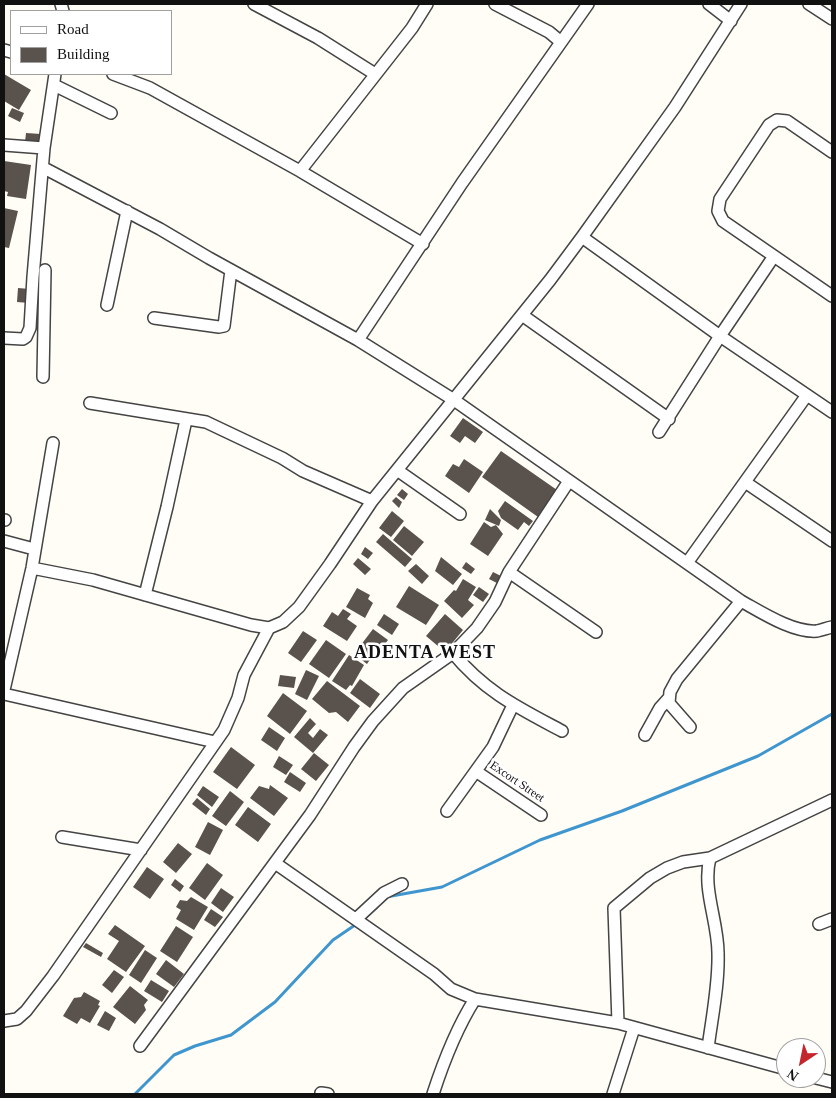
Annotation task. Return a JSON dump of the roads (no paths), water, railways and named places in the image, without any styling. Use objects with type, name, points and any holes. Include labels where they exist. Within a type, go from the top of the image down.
[{"type":"street","points":[[254,4],[318,38],[375,74]]},
{"type":"street","points":[[300,171],[412,28],[427,4]]},
{"type":"street","points":[[495,4],[549,32],[561,42]]},
{"type":"street","points":[[358,340],[462,183],[588,4]]},
{"type":"street","points":[[709,4],[731,21]]},
{"type":"street","points":[[32,568],[93,580],[251,625],[269,628],[283,622],[299,607],[372,501],[522,315],[582,237],[676,107],[741,4]]},
{"type":"street","points":[[815,5],[832,19]]},
{"type":"street","points":[[116,75],[150,88],[300,171],[423,244]]},
{"type":"street","points":[[4,338],[23,339],[29,333],[44,168],[44,148],[54,79],[111,114]]},
{"type":"street","points":[[832,152],[787,121],[777,120],[769,125],[720,199],[718,211],[723,221],[832,296]]},
{"type":"street","points":[[4,145],[44,148]]},
{"type":"street","points":[[44,168],[127,211],[358,340],[454,400],[741,601],[770,617],[794,627],[816,631],[832,626]]},
{"type":"street","points":[[107,305],[127,211]]},
{"type":"street","points":[[582,237],[720,336],[832,412]]},
{"type":"street","points":[[659,432],[774,256]]},
{"type":"street","points":[[43,377],[45,270]]},
{"type":"street","points":[[154,318],[219,327],[224,326],[232,270]]},
{"type":"street","points":[[32,298],[45,300]]},
{"type":"street","points":[[522,315],[669,419]]},
{"type":"street","points":[[29,333],[44,335]]},
{"type":"street","points":[[687,563],[807,395]]},
{"type":"street","points":[[90,403],[206,422],[282,458],[311,475],[372,501]]},
{"type":"street","points":[[145,595],[186,420]]},
{"type":"street","points":[[4,690],[32,568],[52,443]]},
{"type":"street","points":[[397,470],[460,514]]},
{"type":"street","points":[[140,1046],[310,815],[373,721],[403,688],[453,653],[477,628],[495,602],[509,572],[569,481]]},
{"type":"street","points":[[745,482],[832,541]]},
{"type":"street","points":[[4,542],[34,549]]},
{"type":"street","points":[[509,572],[596,632]]},
{"type":"street","points":[[645,735],[660,708],[668,698],[677,679],[741,601]]},
{"type":"street","points":[[4,1021],[16,1019],[26,1011],[224,730],[238,698],[244,675],[269,628]]},
{"type":"street","points":[[453,653],[468,672],[513,705],[562,730]]},
{"type":"street","points":[[4,694],[214,742]]},
{"type":"street","points":[[668,698],[669,703],[690,727]]},
{"type":"street","points":[[447,811],[477,772],[493,747],[513,705]]},
{"type":"street","name":"Excort Street","points":[[477,772],[541,815]]},
{"type":"street","points":[[618,1023],[614,908],[650,878],[667,868],[683,862],[710,858],[832,800]]},
{"type":"street","points":[[62,837],[141,850]]},
{"type":"street","points":[[708,1048],[718,953],[716,929],[707,880],[710,858]]},
{"type":"street","points":[[275,863],[434,974],[451,989],[475,999],[618,1023],[776,1066]]},
{"type":"street","points":[[356,919],[384,893],[402,884]]},
{"type":"street","points":[[819,924],[832,919]]},
{"type":"street","points":[[433,1094],[459,1024],[475,999]]},
{"type":"street","points":[[613,1094],[634,1028]]},
{"type":"waterway","points":[[386,897],[442,887],[540,840],[622,811],[758,756],[832,714]]},
{"type":"waterway","points":[[365,918],[377,907]]},
{"type":"waterway","points":[[135,1094],[174,1055],[195,1046],[231,1035],[275,1002],[333,940],[358,923]]},
{"type":"district","name":"ADENTA WEST","points":[[425,653]]}]
